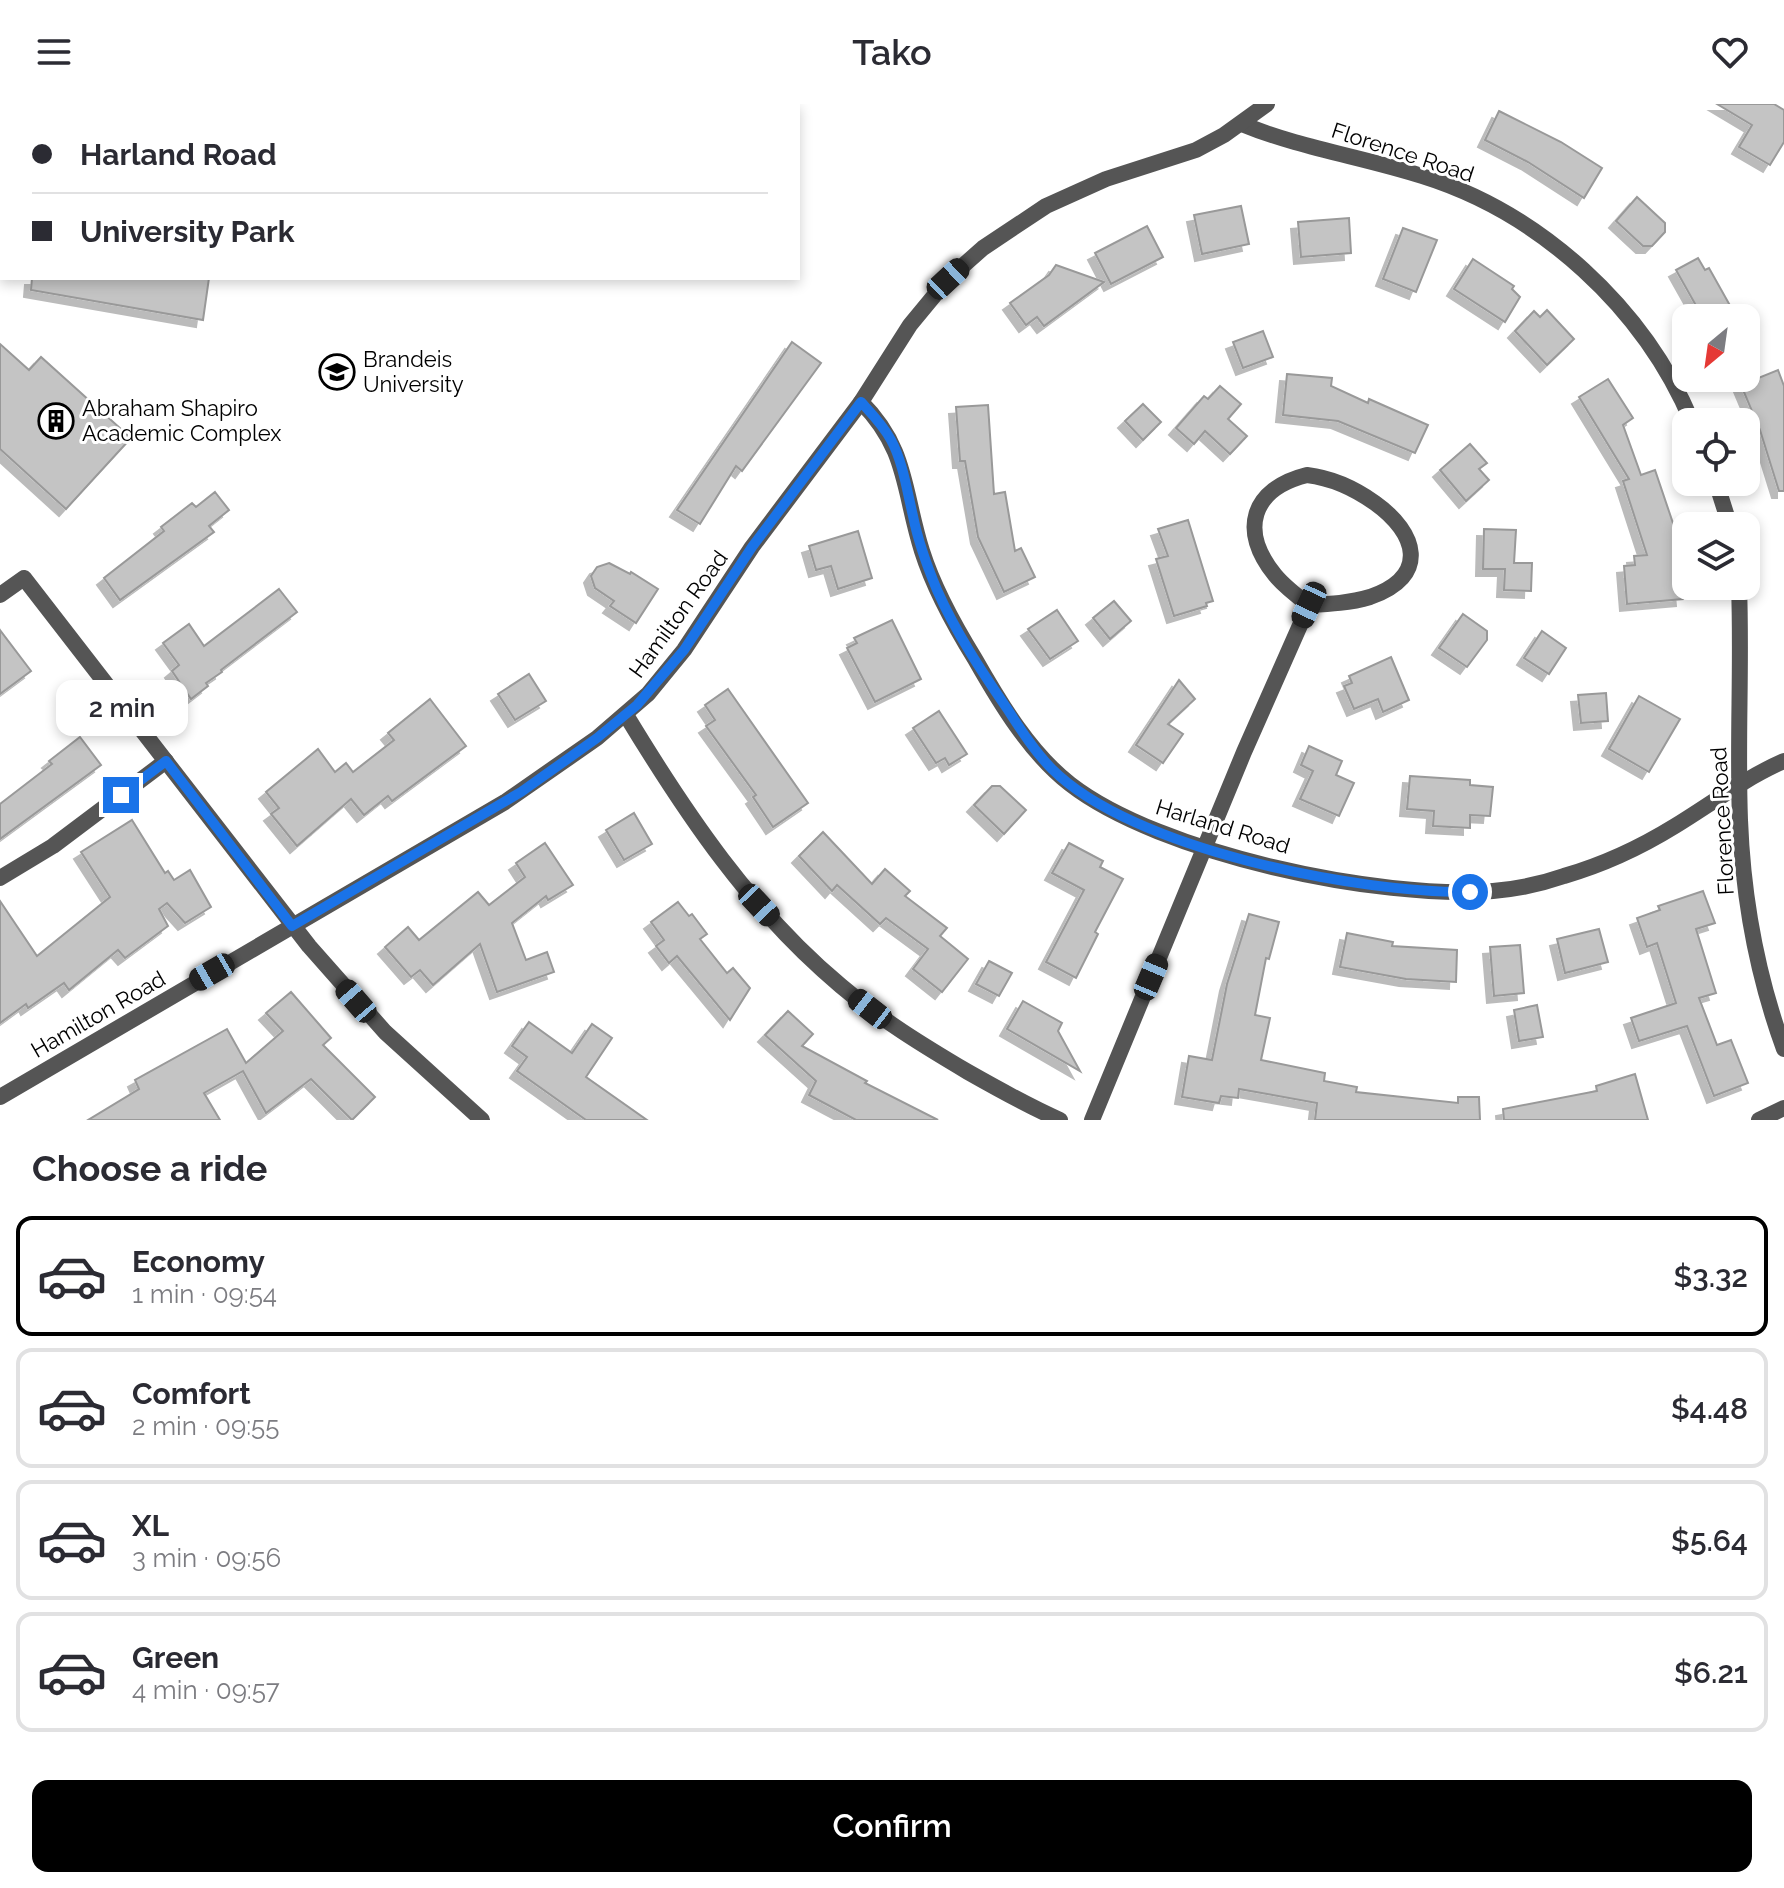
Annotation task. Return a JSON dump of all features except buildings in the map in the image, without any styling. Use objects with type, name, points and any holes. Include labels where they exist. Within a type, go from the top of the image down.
[{"type":"street","name":"Hamilton Road","points":[[0,1097],[521,792],[626,715],[648,694],[684,650],[752,547],[861,402],[921,309],[948,279],[983,248],[1025,218],[1065,196],[1106,179],[1196,150],[1242,124],[1267,104]]},
{"type":"street","name":"Florence Road","points":[[1242,124],[1442,183],[1495,207],[1538,233],[1580,268],[1627,318],[1669,374],[1685,408]]},
{"type":"street","name":"Harland Road","points":[[861,402],[884,428],[897,453],[922,552],[945,607],[982,672],[1035,750],[1052,769],[1085,795],[1136,821],[1206,848],[1324,878],[1440,892],[1514,888],[1566,876],[1621,854],[1674,827],[1739,785],[1784,761]]},
{"type":"street","points":[[1307,475],[1337,481],[1364,495],[1395,518],[1409,537],[1411,546],[1408,566],[1392,586],[1351,602],[1309,605],[1267,565],[1258,549],[1254,525],[1258,506],[1265,496],[1307,475]]},
{"type":"street","points":[[0,595],[24,578],[292,926],[385,1032],[482,1120]]},
{"type":"street","name":"Florence Road","points":[[1739,600],[1742,852],[1752,934],[1762,979],[1784,1049]]},
{"type":"street","points":[[1092,1120],[1244,752],[1309,605]]},
{"type":"street","points":[[626,715],[704,837],[759,905],[813,961],[860,1001],[904,1032],[1023,1103],[1060,1120]]},
{"type":"street","points":[[0,878],[53,846],[166,761]]},
{"type":"street","points":[[1759,1120],[1784,1108]]},
{"type":"place","name":"Brandeis University","points":[[337,372]]},
{"type":"place","name":"Abraham Shapiro Academic Complex","points":[[56,421]]},
{"type":"route","points":[[121,795],[166,761],[292,926],[521,792],[637,705],[684,650],[752,547],[861,402],[892,441],[922,552],[958,632],[1035,750],[1069,783],[1085,795],[1136,821],[1233,856],[1360,884],[1470,892]]}]
